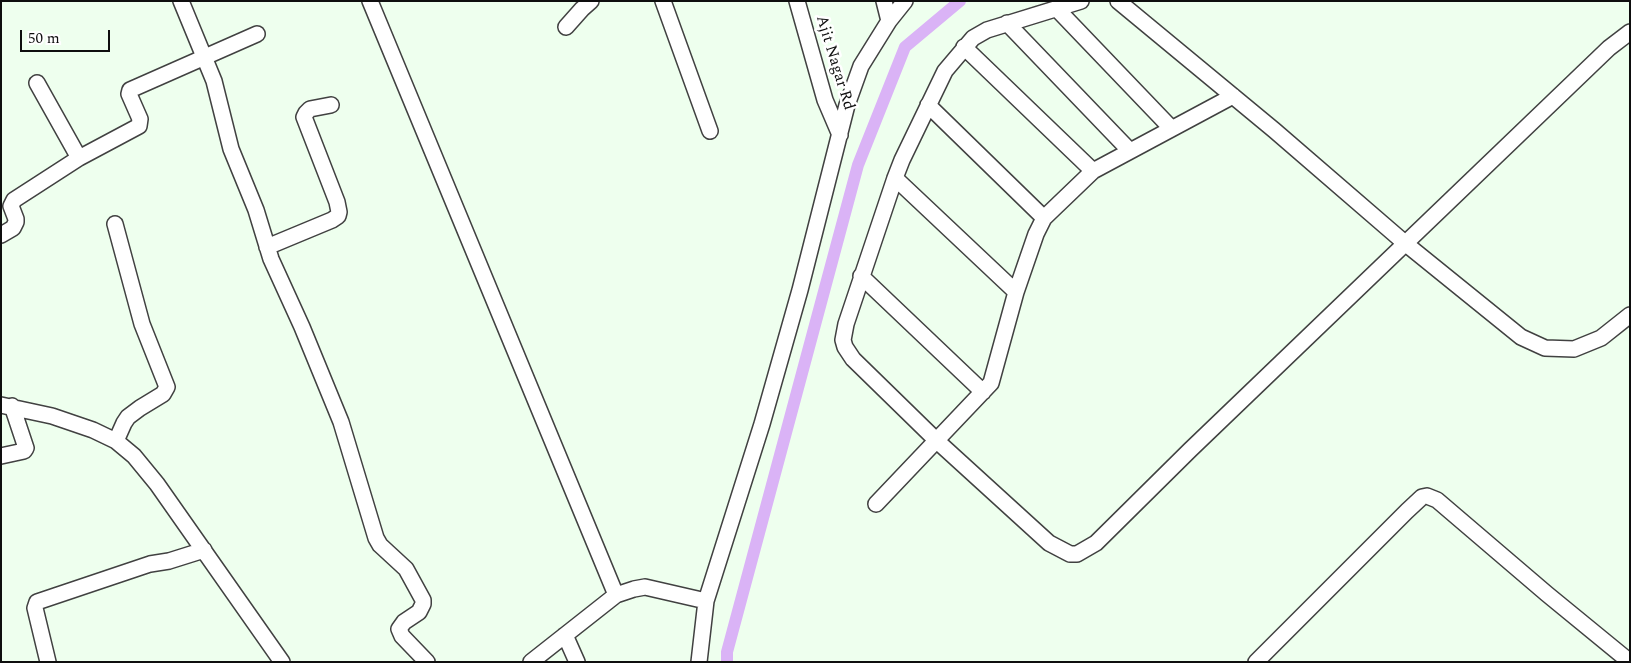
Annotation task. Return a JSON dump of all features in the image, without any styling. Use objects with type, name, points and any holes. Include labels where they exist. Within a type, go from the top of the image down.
[{"type":"street","points":[[181,1],[214,81],[231,149],[256,210],[274,266],[302,327],[341,422],[376,538],[380,545],[406,568],[422,600],[423,604],[419,612],[404,622],[399,629],[402,636],[427,662]]},
{"type":"street","points":[[370,1],[616,595]]},
{"type":"street","points":[[566,27],[582,8],[591,1]]},
{"type":"street","points":[[663,1],[710,131]]},
{"type":"street","name":"Ajit Nagar Rd","points":[[797,1],[825,100],[840,134]]},
{"type":"street","points":[[884,1],[889,21]]},
{"type":"street","points":[[699,662],[706,601],[762,424],[800,290],[853,84],[861,66],[889,21],[906,1]]},
{"type":"street","points":[[1081,1],[987,30],[973,38],[945,71],[895,178],[844,332],[845,347],[853,359],[937,441],[1049,543],[1070,554],[1077,554],[1096,543],[1190,450],[1609,48],[1630,32]]},
{"type":"street","points":[[1118,1],[1233,96],[1406,244],[1521,338],[1545,348],[1574,349],[1602,338],[1630,315]]},
{"type":"street","points":[[1057,9],[1171,128]]},
{"type":"street","points":[[1007,23],[1130,151]]},
{"type":"street","points":[[1,235],[13,228],[16,222],[11,206],[14,200],[79,158],[139,126],[140,119],[129,94],[130,90],[257,34]]},
{"type":"street","points":[[964,47],[1092,171]]},
{"type":"street","points":[[37,82],[79,158]]},
{"type":"street","points":[[876,504],[991,383],[1016,292],[1036,234],[1044,218],[1092,171],[1233,96]]},
{"type":"street","points":[[267,247],[338,216],[337,202],[304,117],[310,109],[331,105]]},
{"type":"street","points":[[928,105],[1044,218]]},
{"type":"street","points":[[895,178],[1016,292]]},
{"type":"street","points":[[115,224],[142,324],[167,387],[163,394],[128,418],[116,441]]},
{"type":"street","points":[[861,276],[983,392]]},
{"type":"street","points":[[7,405],[52,416],[93,430],[116,441],[134,456],[157,484],[282,662]]},
{"type":"street","points":[[1,456],[24,451],[26,448],[7,405]]},
{"type":"street","points":[[1256,662],[1422,497],[1427,496],[1437,500],[1630,662]]},
{"type":"street","points":[[48,662],[35,608],[37,602],[150,564],[169,561],[204,550]]},
{"type":"street","points":[[531,662],[616,595],[634,588],[646,587],[706,601]]},
{"type":"street","points":[[565,635],[576,662]]},
{"type":"waterway","points":[[727,662],[727,652],[858,165],[905,47],[960,1]]}]
